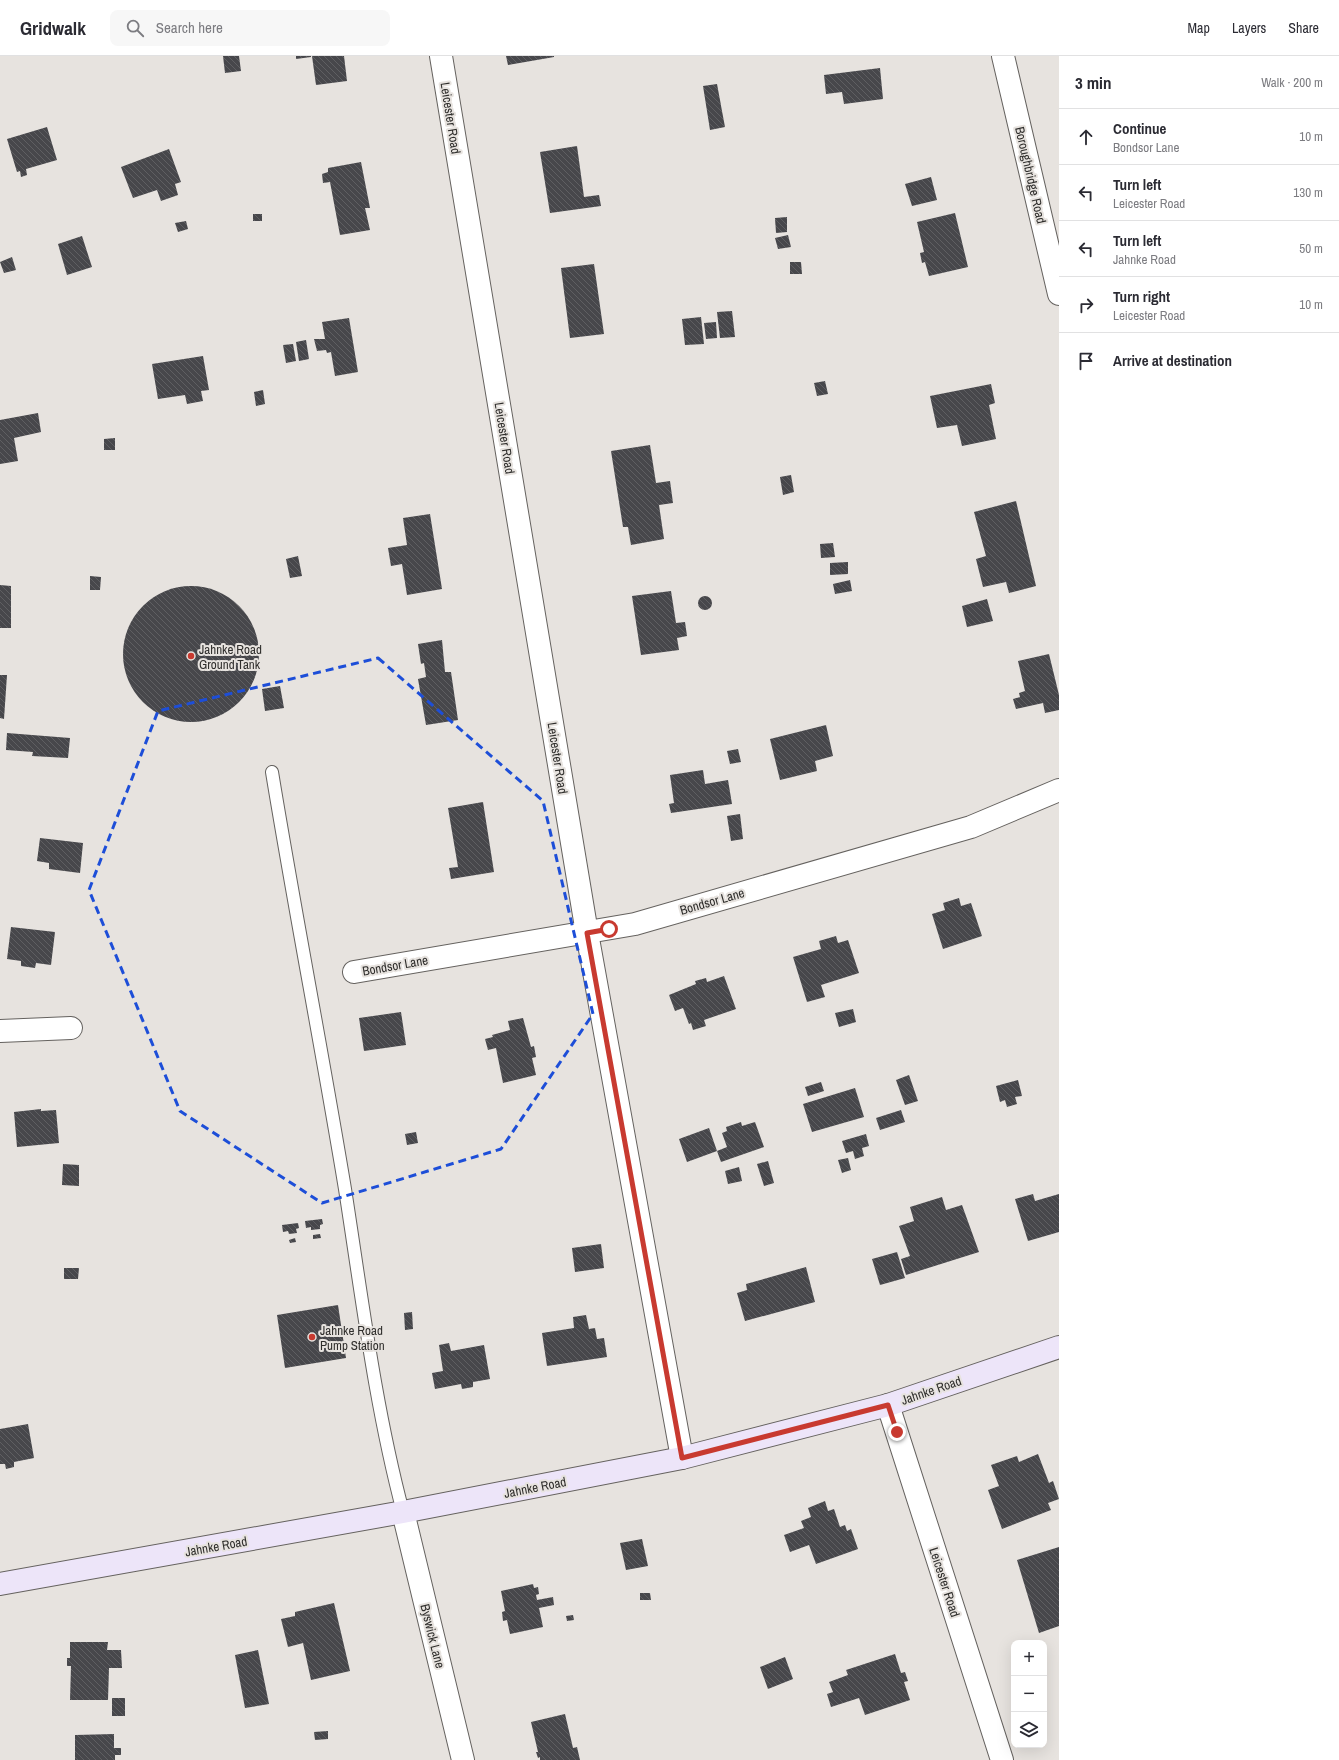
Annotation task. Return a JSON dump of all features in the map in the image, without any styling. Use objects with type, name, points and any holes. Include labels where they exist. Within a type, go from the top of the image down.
[{"type":"main road","name":"Jahnke Road","points":[[0,1584],[403,1512],[682,1458],[888,1405],[1059,1347]]},
{"type":"street","name":"Leicester Road","points":[[441,56],[587,933],[682,1458]]},
{"type":"street","name":"Boroughbridge Road","points":[[1002,56],[1059,294]]},
{"type":"street","name":"Bondsor Lane","points":[[354,972],[635,924],[971,827],[1059,790]]},
{"type":"street","points":[[0,1031],[71,1028]]},
{"type":"street","name":"Leicester Road","points":[[888,1405],[1002,1760]]},
{"type":"street","name":"Byswick Lane","points":[[403,1512],[463,1760]]},
{"type":"lane","points":[[272,772],[344,1189],[376,1395],[392,1472],[403,1512]]},
{"type":"highlighted area","points":[[378,658],[543,801],[593,1014],[501,1149],[322,1203],[180,1111],[89,890],[158,711]]},
{"type":"building","points":[[223,56],[239,56],[241,71],[225,73]]},
{"type":"building","points":[[296,56],[311,56],[311,57],[296,59]]},
{"type":"building","points":[[312,56],[344,56],[347,81],[316,85]]},
{"type":"building","points":[[506,56],[554,56],[554,57],[508,65]]},
{"type":"building","points":[[880,68],[883,99],[844,104],[842,92],[826,94],[824,75]]},
{"type":"building","points":[[717,84],[725,127],[710,130],[703,86]]},
{"type":"building","points":[[47,127],[57,160],[26,169],[27,175],[21,177],[20,171],[17,172],[7,139]]},
{"type":"building","points":[[577,146],[584,197],[599,195],[601,206],[550,213],[540,152]]},
{"type":"building","points":[[169,149],[181,182],[175,184],[178,195],[161,201],[157,190],[133,198],[121,167]]},
{"type":"building","points":[[361,162],[370,208],[365,208],[370,230],[340,235],[330,182],[323,183],[322,174],[328,172],[328,168]]},
{"type":"building","points":[[931,177],[937,200],[912,206],[905,184]]},
{"type":"building","points":[[955,213],[968,267],[929,276],[925,262],[922,263],[920,253],[924,252],[917,222]]},
{"type":"building","points":[[253,214],[262,214],[262,221],[253,221]]},
{"type":"building","points":[[787,217],[787,232],[776,233],[775,218]]},
{"type":"building","points":[[186,221],[188,229],[178,232],[175,223]]},
{"type":"building","points":[[788,235],[791,247],[778,249],[775,238]]},
{"type":"building","points":[[82,236],[92,267],[67,275],[58,244]]},
{"type":"building","points":[[12,257],[16,270],[4,273],[0,262]]},
{"type":"building","points":[[790,262],[801,262],[802,274],[790,274]]},
{"type":"building","points":[[594,264],[604,334],[570,338],[561,268]]},
{"type":"building","points":[[732,311],[735,337],[720,338],[717,312]]},
{"type":"building","points":[[701,317],[704,344],[685,345],[682,319]]},
{"type":"building","points":[[349,318],[358,372],[335,376],[331,352],[327,353],[326,350],[317,351],[314,339],[325,339],[322,322]]},
{"type":"building","points":[[716,322],[717,338],[706,339],[704,323]]},
{"type":"building","points":[[306,340],[309,359],[299,361],[296,342]]},
{"type":"building","points":[[293,344],[296,361],[286,363],[283,345]]},
{"type":"building","points":[[203,356],[209,390],[201,391],[203,401],[187,404],[185,395],[158,399],[152,364]]},
{"type":"building","points":[[825,381],[828,394],[817,396],[814,383]]},
{"type":"building","points":[[991,384],[995,403],[989,405],[996,439],[962,446],[957,425],[937,428],[930,396]]},
{"type":"building","points":[[263,390],[265,404],[256,406],[254,392]]},
{"type":"building","points":[[38,413],[41,432],[14,438],[18,461],[0,464],[0,420]]},
{"type":"building","points":[[115,438],[115,450],[104,450],[104,439]]},
{"type":"building","points":[[650,445],[656,483],[670,481],[673,503],[659,505],[664,539],[631,545],[628,527],[623,527],[611,451]]},
{"type":"building","points":[[791,475],[794,492],[783,495],[780,477]]},
{"type":"building","points":[[1016,501],[1036,586],[1009,593],[1006,582],[983,587],[976,559],[986,556],[974,512]]},
{"type":"building","points":[[430,514],[442,589],[407,595],[402,564],[391,566],[388,548],[407,545],[403,518]]},
{"type":"building","points":[[833,543],[835,557],[821,558],[820,544]]},
{"type":"building","points":[[298,556],[302,576],[290,578],[286,559]]},
{"type":"building","points":[[848,562],[848,574],[830,575],[830,563]]},
{"type":"building","points":[[90,576],[101,577],[100,590],[90,590]]},
{"type":"building","points":[[850,580],[852,591],[835,594],[833,584]]},
{"type":"building","points":[[0,585],[11,586],[11,628],[0,628]]},
{"type":"building","name":"Jahnke Road Ground Tank","points":[[191,586],[217,591],[239,606],[254,628],[259,654],[254,680],[239,702],[217,717],[191,722],[165,717],[143,702],[128,680],[123,654],[128,628],[143,606],[165,591]]},
{"type":"building","points":[[671,591],[676,623],[685,622],[687,636],[677,638],[679,650],[641,655],[632,596]]},
{"type":"building","points":[[702,596],[708,596],[712,600],[712,606],[708,610],[702,610],[698,606],[698,600]]},
{"type":"building","points":[[987,599],[993,621],[967,627],[962,606]]},
{"type":"building","points":[[442,640],[445,672],[451,672],[458,720],[426,725],[418,679],[426,677],[424,663],[421,664],[418,644]]},
{"type":"building","points":[[1049,654],[1059,695],[1059,710],[1045,713],[1043,703],[1016,709],[1013,699],[1020,697],[1019,693],[1025,691],[1018,661]]},
{"type":"building","points":[[0,675],[7,675],[4,719],[0,718]]},
{"type":"building","points":[[280,686],[284,708],[265,711],[262,689]]},
{"type":"building","points":[[826,725],[833,756],[815,761],[817,771],[780,780],[770,739]]},
{"type":"building","points":[[7,733],[70,738],[68,758],[32,756],[33,752],[6,750]]},
{"type":"building","points":[[738,749],[741,762],[730,764],[727,751]]},
{"type":"building","points":[[703,770],[705,784],[728,780],[732,804],[671,813],[669,804],[674,803],[670,775]]},
{"type":"building","points":[[483,802],[494,872],[451,879],[449,868],[458,867],[448,808]]},
{"type":"building","points":[[740,814],[743,839],[731,841],[727,816]]},
{"type":"building","points":[[40,838],[83,843],[80,873],[49,869],[49,863],[37,861]]},
{"type":"building","points":[[959,898],[961,906],[971,903],[982,936],[943,949],[932,914],[945,910],[943,903]]},
{"type":"building","points":[[11,927],[55,932],[51,965],[36,963],[35,968],[21,966],[21,961],[7,959]]},
{"type":"building","points":[[836,936],[838,943],[848,940],[859,973],[821,985],[825,997],[807,1002],[793,957],[821,949],[819,941]]},
{"type":"building","points":[[724,976],[736,1009],[704,1020],[706,1026],[693,1030],[683,1008],[675,1011],[669,995],[696,984],[695,981],[706,978],[707,982]]},
{"type":"building","points":[[853,1009],[856,1022],[839,1027],[835,1013]]},
{"type":"building","points":[[401,1012],[406,1045],[364,1051],[359,1018]]},
{"type":"building","points":[[523,1018],[531,1047],[534,1046],[536,1057],[532,1058],[536,1075],[503,1083],[496,1048],[488,1050],[485,1039],[493,1037],[492,1035],[510,1030],[508,1021]]},
{"type":"building","points":[[909,1075],[918,1101],[905,1105],[896,1080]]},
{"type":"building","points":[[1018,1080],[1022,1096],[1015,1097],[1017,1104],[1007,1107],[1005,1100],[1000,1102],[996,1086]]},
{"type":"building","points":[[821,1082],[824,1091],[808,1096],[805,1087]]},
{"type":"building","points":[[855,1088],[864,1117],[812,1132],[803,1104]]},
{"type":"building","points":[[41,1109],[41,1111],[56,1110],[59,1143],[17,1147],[14,1112]]},
{"type":"building","points":[[901,1110],[905,1122],[880,1130],[876,1118]]},
{"type":"building","points":[[741,1122],[742,1126],[755,1122],[764,1147],[721,1162],[717,1151],[727,1147],[722,1133],[727,1131],[726,1127]]},
{"type":"building","points":[[709,1128],[717,1151],[687,1162],[679,1139]]},
{"type":"building","points":[[416,1132],[418,1143],[407,1145],[405,1134]]},
{"type":"building","points":[[866,1134],[869,1146],[862,1148],[864,1156],[855,1159],[853,1151],[846,1153],[842,1141]]},
{"type":"building","points":[[848,1158],[851,1170],[842,1173],[838,1160]]},
{"type":"building","points":[[768,1161],[774,1183],[764,1186],[757,1164]]},
{"type":"building","points":[[63,1164],[79,1165],[79,1186],[62,1185]]},
{"type":"building","points":[[739,1167],[742,1181],[728,1184],[725,1171]]},
{"type":"building","points":[[1033,1194],[1035,1201],[1059,1194],[1059,1232],[1028,1241],[1015,1199]]},
{"type":"building","points":[[942,1197],[946,1210],[962,1205],[979,1252],[906,1275],[901,1259],[910,1256],[899,1226],[914,1221],[910,1207]]},
{"type":"building","points":[[322,1219],[323,1224],[320,1225],[320,1229],[311,1230],[311,1227],[306,1228],[305,1221]]},
{"type":"building","points":[[298,1223],[299,1228],[296,1229],[297,1233],[289,1234],[288,1231],[283,1232],[282,1225]]},
{"type":"building","points":[[320,1234],[321,1238],[313,1239],[313,1235]]},
{"type":"building","points":[[295,1238],[296,1242],[290,1243],[289,1240]]},
{"type":"building","points":[[601,1244],[604,1268],[575,1272],[572,1248]]},
{"type":"building","points":[[897,1252],[905,1278],[880,1285],[872,1259]]},
{"type":"building","points":[[806,1267],[815,1302],[745,1321],[737,1293],[747,1290],[746,1284]]},
{"type":"building","points":[[64,1268],[79,1268],[78,1279],[64,1279]]},
{"type":"building","name":"Jahnke Road Pump Station","points":[[338,1305],[346,1358],[285,1368],[277,1315]]},
{"type":"building","points":[[412,1312],[413,1329],[405,1330],[404,1313]]},
{"type":"building","points":[[586,1315],[589,1329],[595,1328],[597,1339],[604,1338],[607,1357],[547,1366],[542,1333],[574,1328],[573,1317]]},
{"type":"building","points":[[449,1343],[451,1351],[484,1345],[490,1379],[473,1382],[473,1387],[462,1389],[461,1384],[435,1389],[432,1373],[443,1371],[439,1345]]},
{"type":"building","points":[[28,1424],[34,1458],[14,1462],[14,1467],[6,1469],[5,1464],[0,1464],[0,1429]]},
{"type":"building","points":[[1038,1454],[1049,1483],[1053,1481],[1059,1499],[1048,1503],[1051,1510],[1002,1529],[988,1490],[999,1486],[991,1465],[1017,1456],[1019,1462]]},
{"type":"building","points":[[825,1501],[828,1511],[834,1509],[840,1527],[845,1525],[847,1531],[851,1529],[858,1549],[816,1564],[809,1545],[790,1552],[784,1535],[804,1528],[801,1521],[811,1517],[808,1508]]},
{"type":"building","points":[[642,1539],[648,1566],[626,1570],[620,1543]]},
{"type":"building","points":[[1059,1547],[1059,1626],[1039,1633],[1017,1560]]},
{"type":"building","points":[[533,1584],[534,1588],[538,1587],[539,1594],[536,1595],[537,1600],[553,1597],[554,1605],[539,1608],[543,1627],[510,1634],[507,1620],[503,1621],[502,1612],[505,1611],[501,1591]]},
{"type":"building","points":[[640,1593],[650,1593],[651,1600],[640,1600]]},
{"type":"building","points":[[334,1603],[350,1671],[311,1680],[303,1643],[288,1647],[281,1619],[295,1616],[295,1612]]},
{"type":"building","points":[[573,1615],[574,1620],[567,1621],[566,1616]]},
{"type":"building","points":[[70,1642],[108,1642],[107,1650],[121,1650],[122,1668],[109,1668],[108,1700],[70,1700],[71,1666],[67,1666],[67,1658],[70,1658]]},
{"type":"building","points":[[258,1650],[269,1704],[245,1708],[235,1655]]},
{"type":"building","points":[[895,1654],[901,1673],[905,1672],[908,1681],[904,1682],[910,1700],[865,1715],[859,1698],[831,1707],[827,1694],[833,1692],[829,1682],[848,1675],[846,1670]]},
{"type":"building","points":[[785,1657],[793,1679],[768,1689],[760,1667]]},
{"type":"building","points":[[112,1698],[125,1698],[125,1716],[112,1716]]},
{"type":"building","points":[[565,1714],[573,1748],[577,1747],[580,1760],[540,1760],[540,1757],[538,1758],[536,1752],[538,1752],[531,1722]]},
{"type":"building","points":[[328,1731],[328,1739],[315,1740],[314,1732]]},
{"type":"building","points":[[114,1734],[114,1748],[121,1748],[121,1755],[115,1755],[115,1760],[75,1760],[75,1735]]},
{"type":"place","name":"Jahnke Road Ground Tank","points":[[191,656]]},
{"type":"place","name":"Jahnke Road Pump Station","points":[[312,1337]]},
{"type":"route","points":[[609,929],[587,933],[682,1458],[888,1405],[897,1432]]}]
